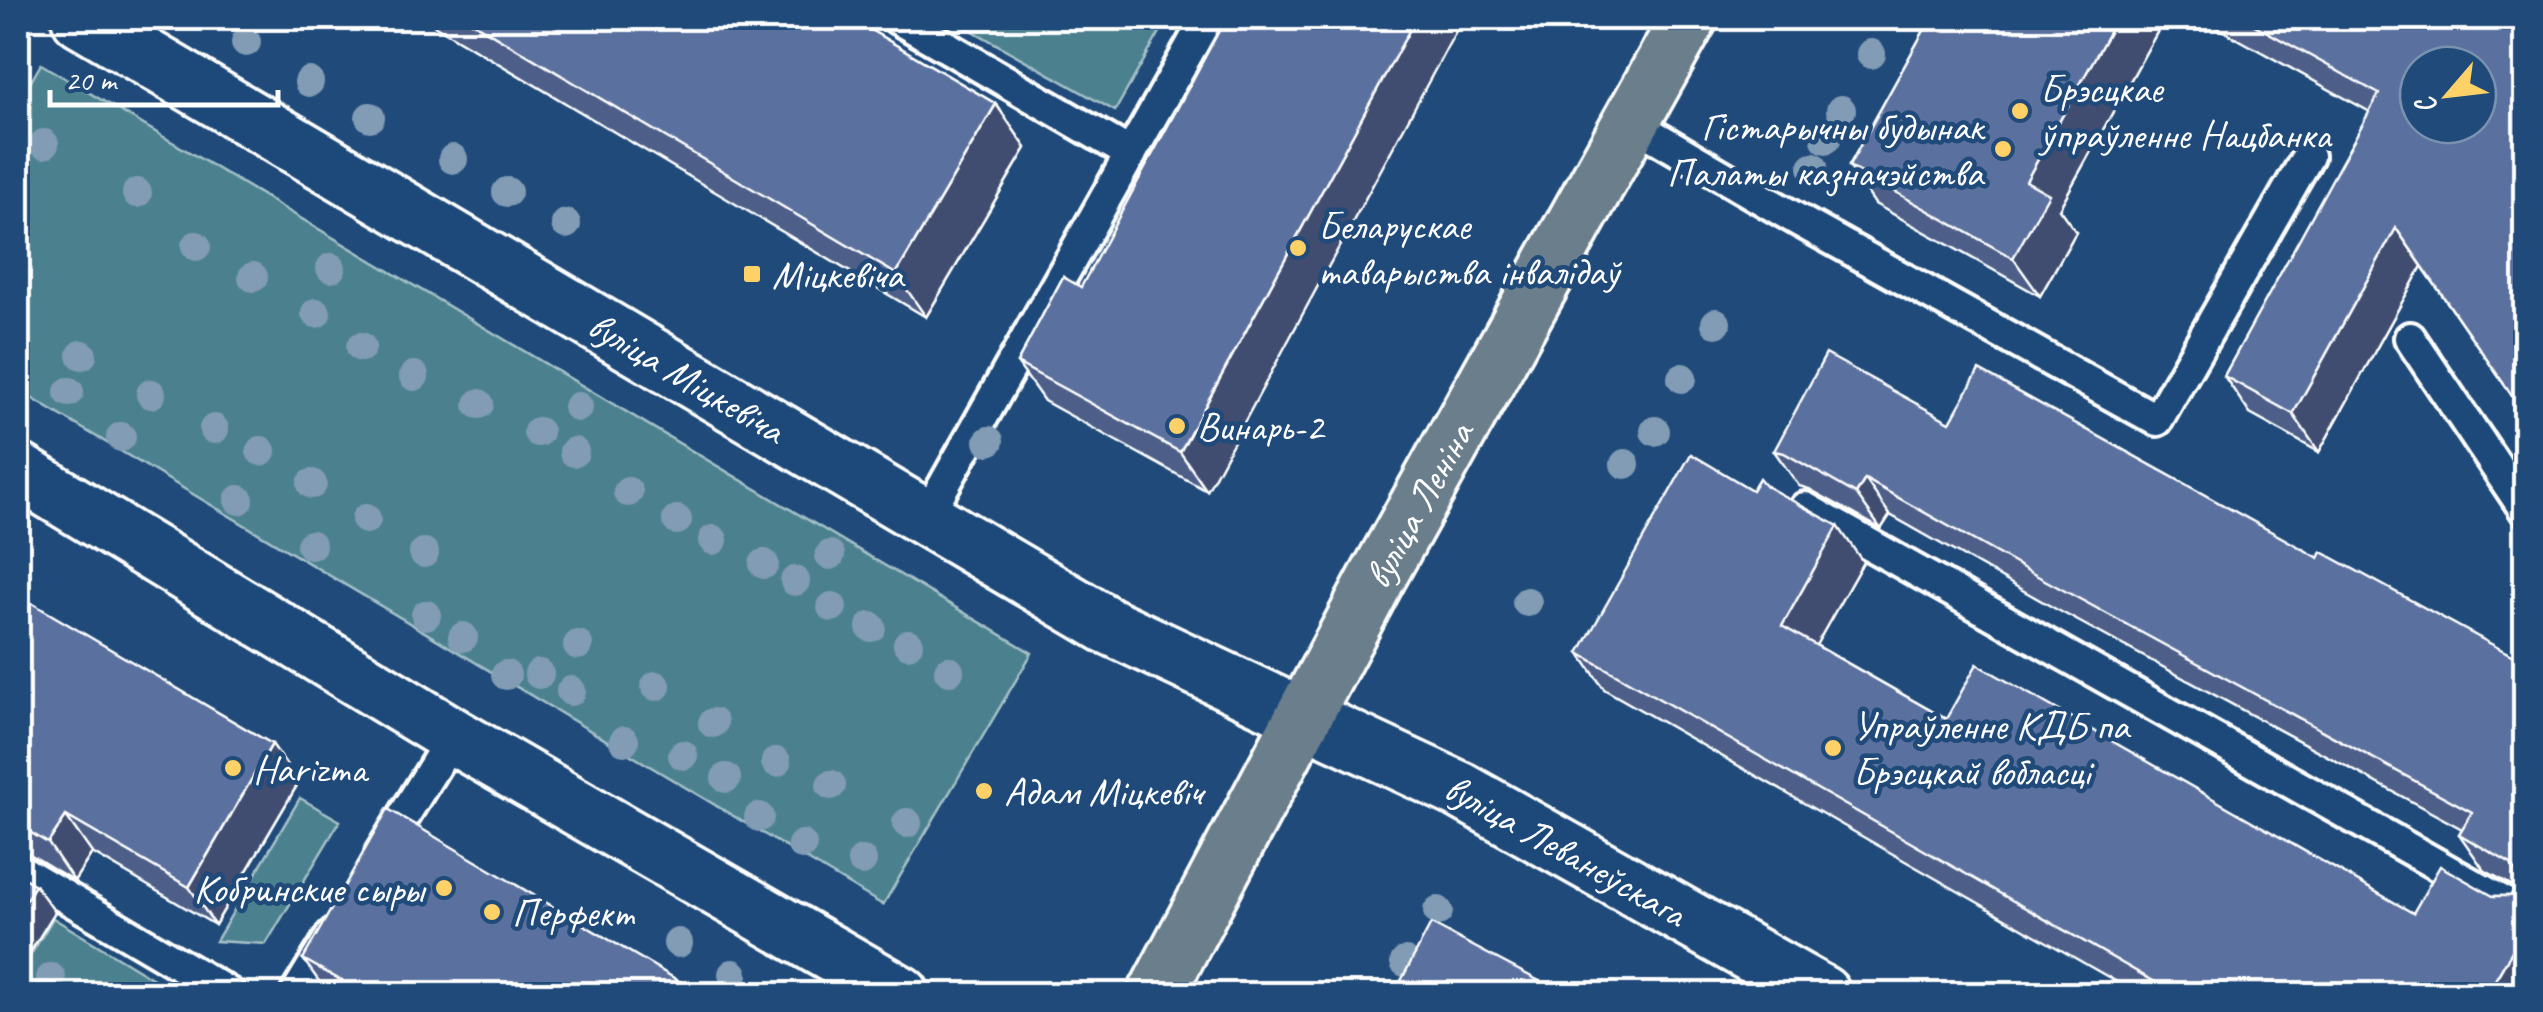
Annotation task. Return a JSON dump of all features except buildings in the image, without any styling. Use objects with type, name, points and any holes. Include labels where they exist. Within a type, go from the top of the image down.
[{"type":"main road","name":"вуліца Міцкевіча","points":[[80,18],[1107,625],[1305,718]]},
{"type":"main road","name":"вуліца Леніна","points":[[1156,994],[1376,580],[1689,18]]},
{"type":"main road","points":[[18,471],[453,736],[901,994]]},
{"type":"main road","name":"вуліца Леванеўскага","points":[[1305,718],[1460,790],[1822,994]]},
{"type":"lane","points":[[897,18],[1130,154]]},
{"type":"lane","points":[[925,519],[1207,18]]},
{"type":"lane","points":[[1632,123],[2157,420],[2308,156]]},
{"type":"lane","points":[[2410,338],[2526,511]]},
{"type":"lane","points":[[1800,505],[2526,915]]},
{"type":"lane","points":[[366,878],[453,736]]},
{"type":"lane","points":[[18,869],[230,994]]},
{"type":"lane","points":[[296,994],[346,912]]},
{"type":"green space","points":[[950,18],[1168,18],[1115,111]]},
{"type":"green space","points":[[41,64],[1032,653],[883,905],[18,390],[18,104]]},
{"type":"green space","points":[[300,798],[340,821],[266,944],[216,941]]},
{"type":"green space","points":[[53,918],[178,994],[18,994],[18,976]]},
{"type":"place","name":"Брэсцкае ўпраўленне Нацбанка","points":[[2020,111]]},
{"type":"place","name":"Гістарычны будынак Палаты казначэйства","points":[[2003,149]]},
{"type":"place","name":"Беларускае таварыства інвалідаў","points":[[1298,248]]},
{"type":"place","name":"Міцкевіча","points":[[752,274]]},
{"type":"place","name":"Винарь-2","points":[[1177,426]]},
{"type":"place","name":"Упраўленне КДБ па Брэсцкай вобласці","points":[[1833,748]]},
{"type":"place","name":"Harizma","points":[[233,768]]},
{"type":"place","name":"Адам Міцкевіч","points":[[984,791]]},
{"type":"place","name":"Кобринские сыры","points":[[444,888]]},
{"type":"place","name":"Перфект","points":[[492,912]]}]
